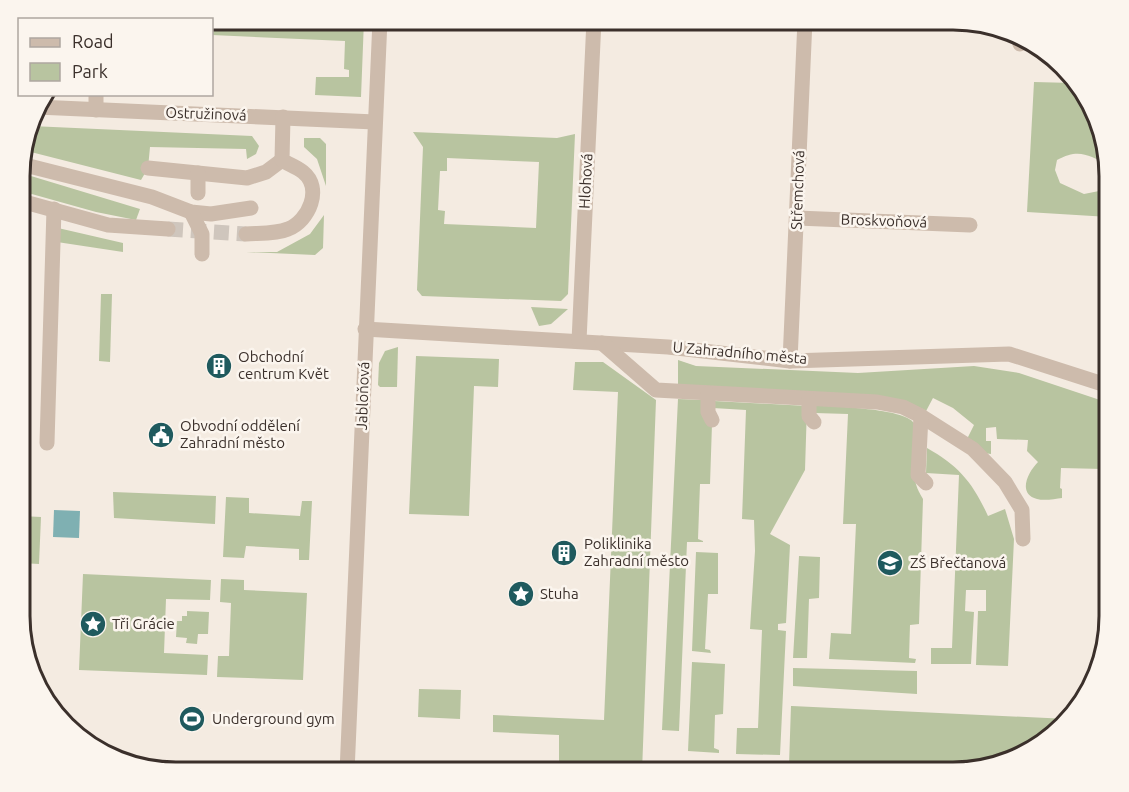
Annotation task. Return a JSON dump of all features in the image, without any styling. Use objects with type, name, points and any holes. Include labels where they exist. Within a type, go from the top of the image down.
[{"type":"street","name":"Jabloňová","points":[[347,762],[380,30]]},
{"type":"street","name":"Hlohová","points":[[579,341],[594,30]]},
{"type":"street","name":"Střemchová","points":[[790,361],[805,30]]},
{"type":"street","name":"Ostružinová","points":[[48,106],[96,102],[375,122]]},
{"type":"street","points":[[282,160],[283,117]]},
{"type":"street","points":[[246,234],[278,232],[298,224],[310,208],[312,195],[304,191],[304,172],[282,160]]},
{"type":"street","points":[[148,168],[198,173],[233,184],[266,172],[282,160]]},
{"type":"street","points":[[31,166],[152,197],[191,212],[211,214],[251,208]]},
{"type":"street","points":[[198,173],[198,193]]},
{"type":"street","points":[[30,203],[108,225],[168,229]]},
{"type":"street","points":[[47,443],[54,209]]},
{"type":"street","points":[[191,212],[202,234],[202,254]]},
{"type":"street","name":"Broskvoňová","points":[[798,218],[970,225]]},
{"type":"street","name":"U Zahradního města","points":[[366,329],[668,347],[790,361],[1009,354],[1099,383]]},
{"type":"street","points":[[602,343],[656,390],[877,402],[903,408],[921,416],[973,449],[1005,482],[1022,510],[1023,539]]},
{"type":"street","points":[[708,394],[708,412],[712,420]]},
{"type":"street","points":[[809,399],[809,417],[814,422]]},
{"type":"street","points":[[921,416],[918,475],[926,483]]},
{"type":"green space","points":[[213,30],[364,30],[361,97],[315,95],[316,77],[349,77],[349,70],[344,69],[345,41],[213,35]]},
{"type":"green space","points":[[1034,82],[1065,83],[1084,112],[1094,139],[1098,160],[1083,154],[1071,154],[1057,160],[1055,170],[1060,183],[1084,194],[1099,191],[1099,216],[1027,212]]},
{"type":"green space","points":[[39,126],[252,136],[259,146],[256,154],[247,159],[246,149],[150,147],[148,168],[141,180],[32,152]]},
{"type":"green space","points":[[413,132],[557,138],[575,134],[568,294],[561,301],[422,296],[417,290],[423,147]],"holes":[[[447,158],[539,162],[536,228],[444,224],[445,211],[438,210],[440,171],[447,171]]]},
{"type":"green space","points":[[304,138],[320,138],[326,144],[326,186],[317,159],[304,147]]},
{"type":"green space","points":[[30,176],[140,209],[136,220],[96,212],[30,194]]},
{"type":"green space","points":[[324,215],[323,248],[315,255],[246,252],[277,252],[310,234]]},
{"type":"green space","points":[[58,228],[123,243],[123,252],[57,242]]},
{"type":"green space","points":[[101,294],[112,294],[110,362],[99,361]]},
{"type":"green space","points":[[531,307],[568,309],[551,324],[539,326]]},
{"type":"green space","points":[[398,347],[397,387],[380,387],[378,385],[379,363],[385,351]]},
{"type":"green space","points":[[416,356],[499,359],[498,387],[474,386],[469,516],[409,514]]},
{"type":"green space","points":[[678,360],[696,366],[858,373],[974,366],[1019,373],[1099,400],[1099,469],[1061,468],[1062,498],[1037,499],[1027,493],[1026,488],[1028,477],[1038,462],[1027,451],[1028,440],[997,439],[996,427],[986,428],[986,441],[991,441],[991,454],[984,453],[967,439],[974,425],[953,408],[933,398],[925,413],[678,388]]},
{"type":"green space","points":[[575,362],[603,362],[656,400],[642,762],[559,762],[559,735],[493,732],[493,715],[604,720],[618,392],[573,390]]},
{"type":"green space","points":[[678,399],[703,400],[712,424],[710,484],[700,484],[698,539],[703,542],[687,542],[679,731],[662,730]]},
{"type":"green space","points":[[714,401],[807,406],[805,470],[770,534],[790,545],[786,623],[778,624],[778,630],[786,631],[780,755],[736,754],[737,728],[758,728],[762,630],[750,629],[755,551],[754,520],[742,519],[746,410],[713,408]]},
{"type":"green space","points":[[815,405],[883,411],[908,418],[914,423],[917,433],[915,476],[923,499],[919,624],[910,625],[909,658],[916,659],[915,663],[829,659],[831,633],[851,634],[856,524],[843,524],[848,414],[815,413]]},
{"type":"green space","points":[[927,448],[964,476],[977,494],[988,516],[1005,509],[1014,539],[1008,666],[976,665],[978,611],[986,611],[986,590],[966,590],[965,611],[974,612],[971,664],[931,664],[931,648],[952,648],[959,475],[926,473]]},
{"type":"green space","points":[[113,492],[216,496],[215,524],[114,518]]},
{"type":"green space","points":[[226,497],[249,498],[249,513],[300,516],[302,501],[312,501],[309,560],[299,560],[299,549],[246,546],[244,558],[223,557]]},
{"type":"green space","points":[[30,516],[41,517],[39,564],[30,564]]},
{"type":"green space","points":[[696,552],[718,553],[718,594],[708,594],[705,649],[710,650],[711,653],[692,651]]},
{"type":"green space","points":[[799,556],[820,557],[819,598],[809,599],[807,658],[793,658]]},
{"type":"green space","points":[[83,574],[211,580],[210,600],[166,599],[164,653],[208,655],[207,675],[79,670]]},
{"type":"green space","points":[[221,579],[244,580],[244,590],[307,593],[303,680],[217,677],[218,656],[229,656],[231,603],[220,602]]},
{"type":"green space","points":[[187,611],[209,612],[208,634],[198,634],[197,644],[186,643],[187,638],[176,637],[177,621],[182,621],[182,616],[187,616]]},
{"type":"green space","points":[[692,662],[725,664],[723,714],[715,715],[714,748],[719,750],[719,753],[688,751]]},
{"type":"green space","points":[[793,668],[917,671],[917,694],[793,686]]},
{"type":"green space","points":[[419,689],[461,690],[460,719],[418,717]]},
{"type":"green space","points":[[791,706],[1057,718],[1042,732],[1017,747],[972,761],[789,762]]},
{"type":"water","points":[[54,510],[80,511],[79,538],[53,537]]},
{"type":"tunnel","points":[[168,229],[246,234]]},
{"type":"place","name":"Obchodní centrum Květ","points":[[219,366]]},
{"type":"place","name":"Obvodní oddělení Zahradní město","points":[[161,435]]},
{"type":"place","name":"Poliklinika Zahradní město","points":[[564,553]]},
{"type":"place","name":"ZŠ Břečťanová","points":[[890,563]]},
{"type":"place","name":"Stuha","points":[[521,594]]},
{"type":"place","name":"Tři Grácie","points":[[93,624]]},
{"type":"place","name":"Underground gym","points":[[192,719]]}]
